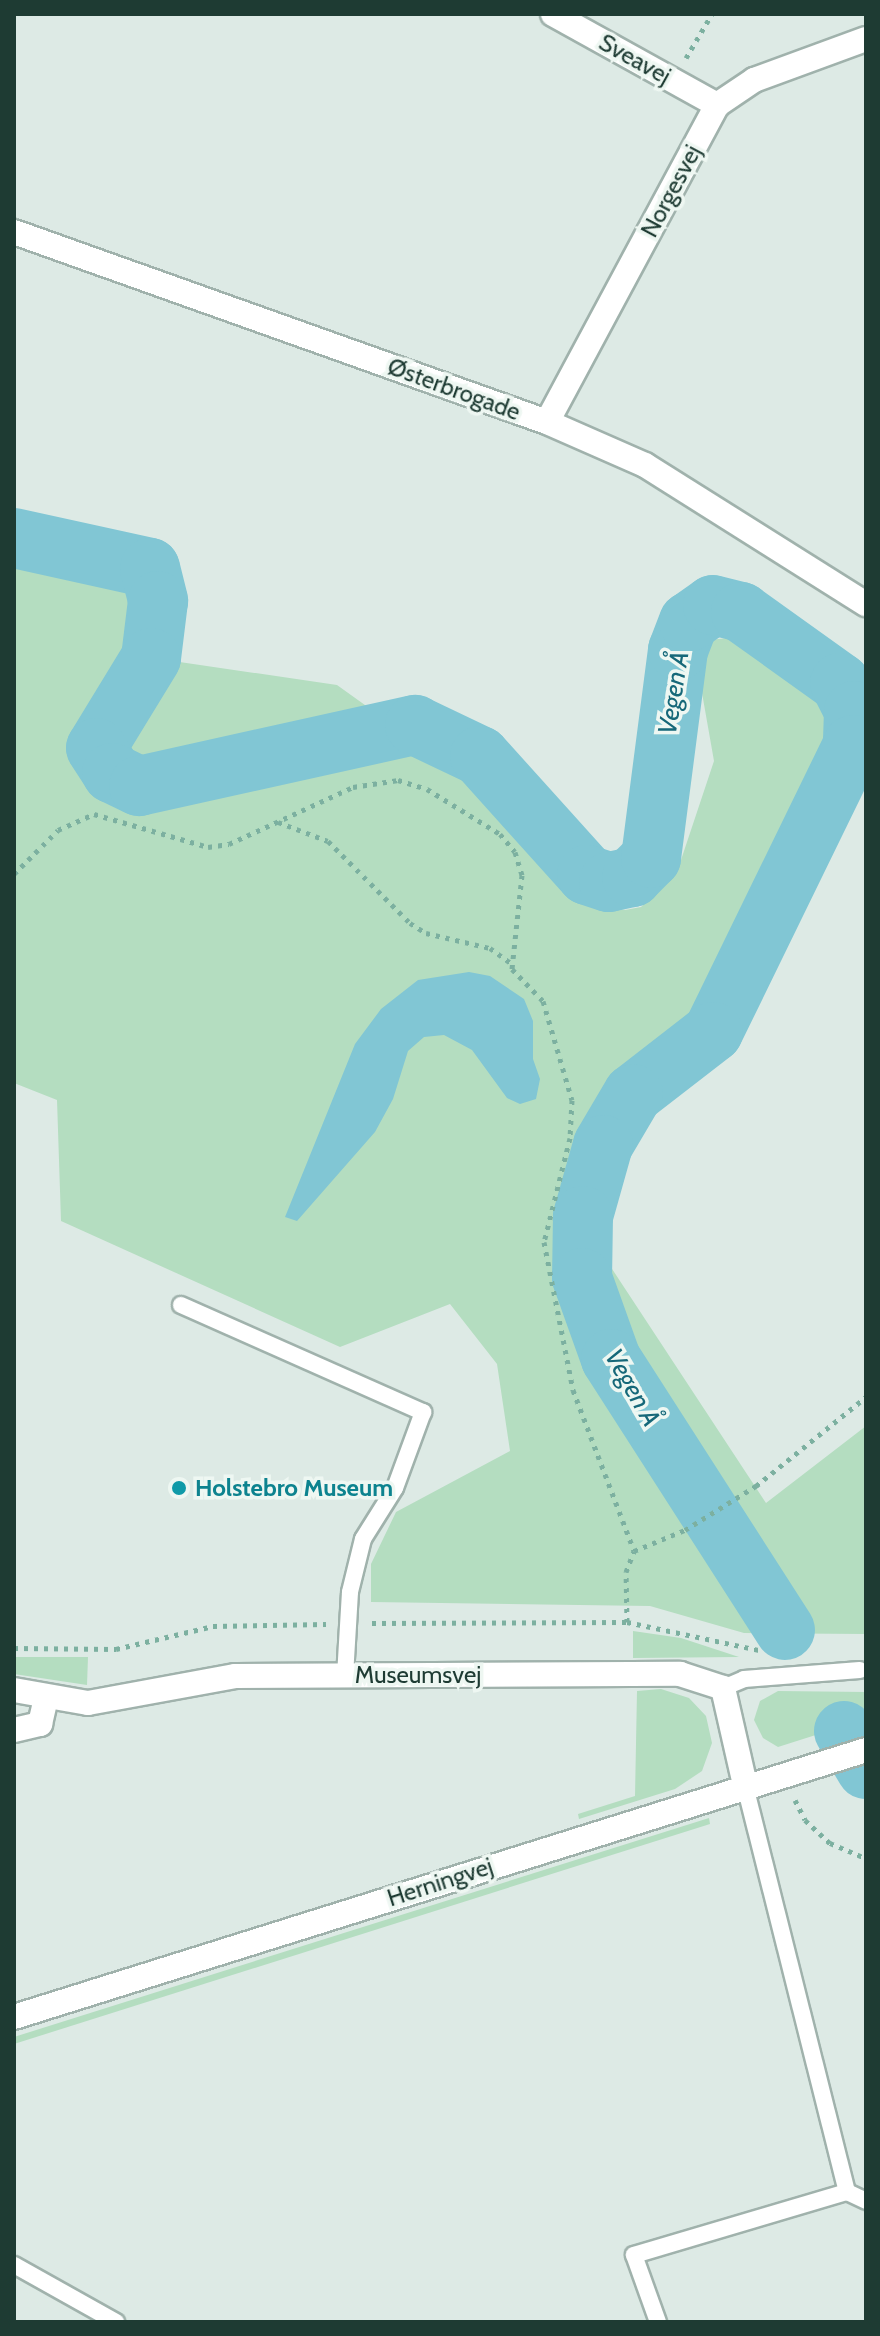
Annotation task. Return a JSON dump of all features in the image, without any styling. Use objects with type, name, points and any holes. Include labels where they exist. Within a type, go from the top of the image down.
[{"type":"street","name":"Sveavej","points":[[553,14],[717,105]]},
{"type":"street","name":"Norgesvej","points":[[547,422],[717,105],[754,80],[866,39]]},
{"type":"street","name":"Østerbrogade","points":[[14,232],[547,422],[645,465],[866,604]]},
{"type":"street","name":"Museumsvej","points":[[14,1690],[46,1699],[124,1700],[235,1676],[680,1674],[723,1688]]},
{"type":"street","points":[[723,1688],[745,1785]]},
{"type":"street","points":[[14,1730],[40,1724],[46,1699]]},
{"type":"street","name":"Herningvej","points":[[14,2017],[745,1785],[866,1750]]},
{"type":"lane","points":[[181,1305],[423,1412],[395,1488],[363,1539],[350,1592],[345,1675]]},
{"type":"lane","points":[[723,1688],[744,1679],[860,1670]]},
{"type":"lane","points":[[745,1785],[847,2192]]},
{"type":"lane","points":[[658,2322],[634,2255],[847,2192],[866,2201]]},
{"type":"lane","points":[[14,2265],[116,2322]]},
{"type":"path","points":[[673,80],[712,14]]},
{"type":"path","points":[[14,874],[58,830],[94,814],[208,847],[229,844],[353,787],[398,780],[427,789],[500,834],[515,852],[522,888],[511,963],[516,976],[543,1001],[572,1100],[570,1138],[544,1242],[573,1390],[634,1551],[626,1572],[627,1622],[777,1651]]},
{"type":"path","points":[[277,822],[328,841],[426,933],[490,948],[511,963]]},
{"type":"path","points":[[634,1551],[685,1530],[756,1486],[866,1397]]},
{"type":"path","points":[[794,1772],[805,1820],[830,1843],[866,1858]]},
{"type":"green space","points":[[14,559],[123,580],[166,660],[337,685],[464,776],[590,902],[625,910],[641,907],[677,872],[714,761],[696,659],[711,640],[734,637],[823,693],[834,740],[711,1011],[590,1139],[570,1205],[766,1503],[866,1426],[866,1634],[744,1633],[650,1606],[371,1602],[371,1564],[396,1512],[510,1451],[497,1364],[450,1304],[340,1347],[61,1221],[57,1100],[14,1083]]},
{"type":"green space","points":[[633,1631],[681,1638],[739,1657],[633,1658]]},
{"type":"green space","points":[[14,1657],[88,1657],[87,1685],[14,1674]]},
{"type":"green space","points":[[661,1689],[689,1698],[706,1716],[712,1743],[702,1771],[675,1789],[579,1819],[578,1814],[635,1796],[637,1691]]},
{"type":"green space","points":[[778,1691],[866,1692],[866,1719],[778,1747],[763,1738],[754,1720],[760,1701]]},
{"type":"green space","points":[[709,1818],[710,1824],[14,2044],[14,2037]]},
{"type":"water","points":[[469,972],[490,976],[524,999],[533,1021],[533,1059],[540,1079],[536,1099],[520,1104],[507,1098],[472,1050],[444,1035],[424,1037],[408,1051],[393,1099],[375,1132],[297,1221],[285,1217],[355,1044],[381,1009],[418,980]]},
{"type":"waterway","name":"Vegen Å","points":[[14,538],[150,568],[158,601],[151,658],[96,748],[112,773],[139,786],[415,725],[480,756],[587,875],[609,882],[632,877],[651,858],[678,650],[689,622],[713,605],[741,612],[840,683],[854,711],[853,745],[713,1032],[633,1094],[603,1145],[583,1216],[582,1278],[611,1359],[785,1630]]},
{"type":"waterway","name":"Vegen Å","points":[[844,1731],[866,1769]]},
{"type":"place","name":"Holstebro Museum","points":[[179,1488]]}]
